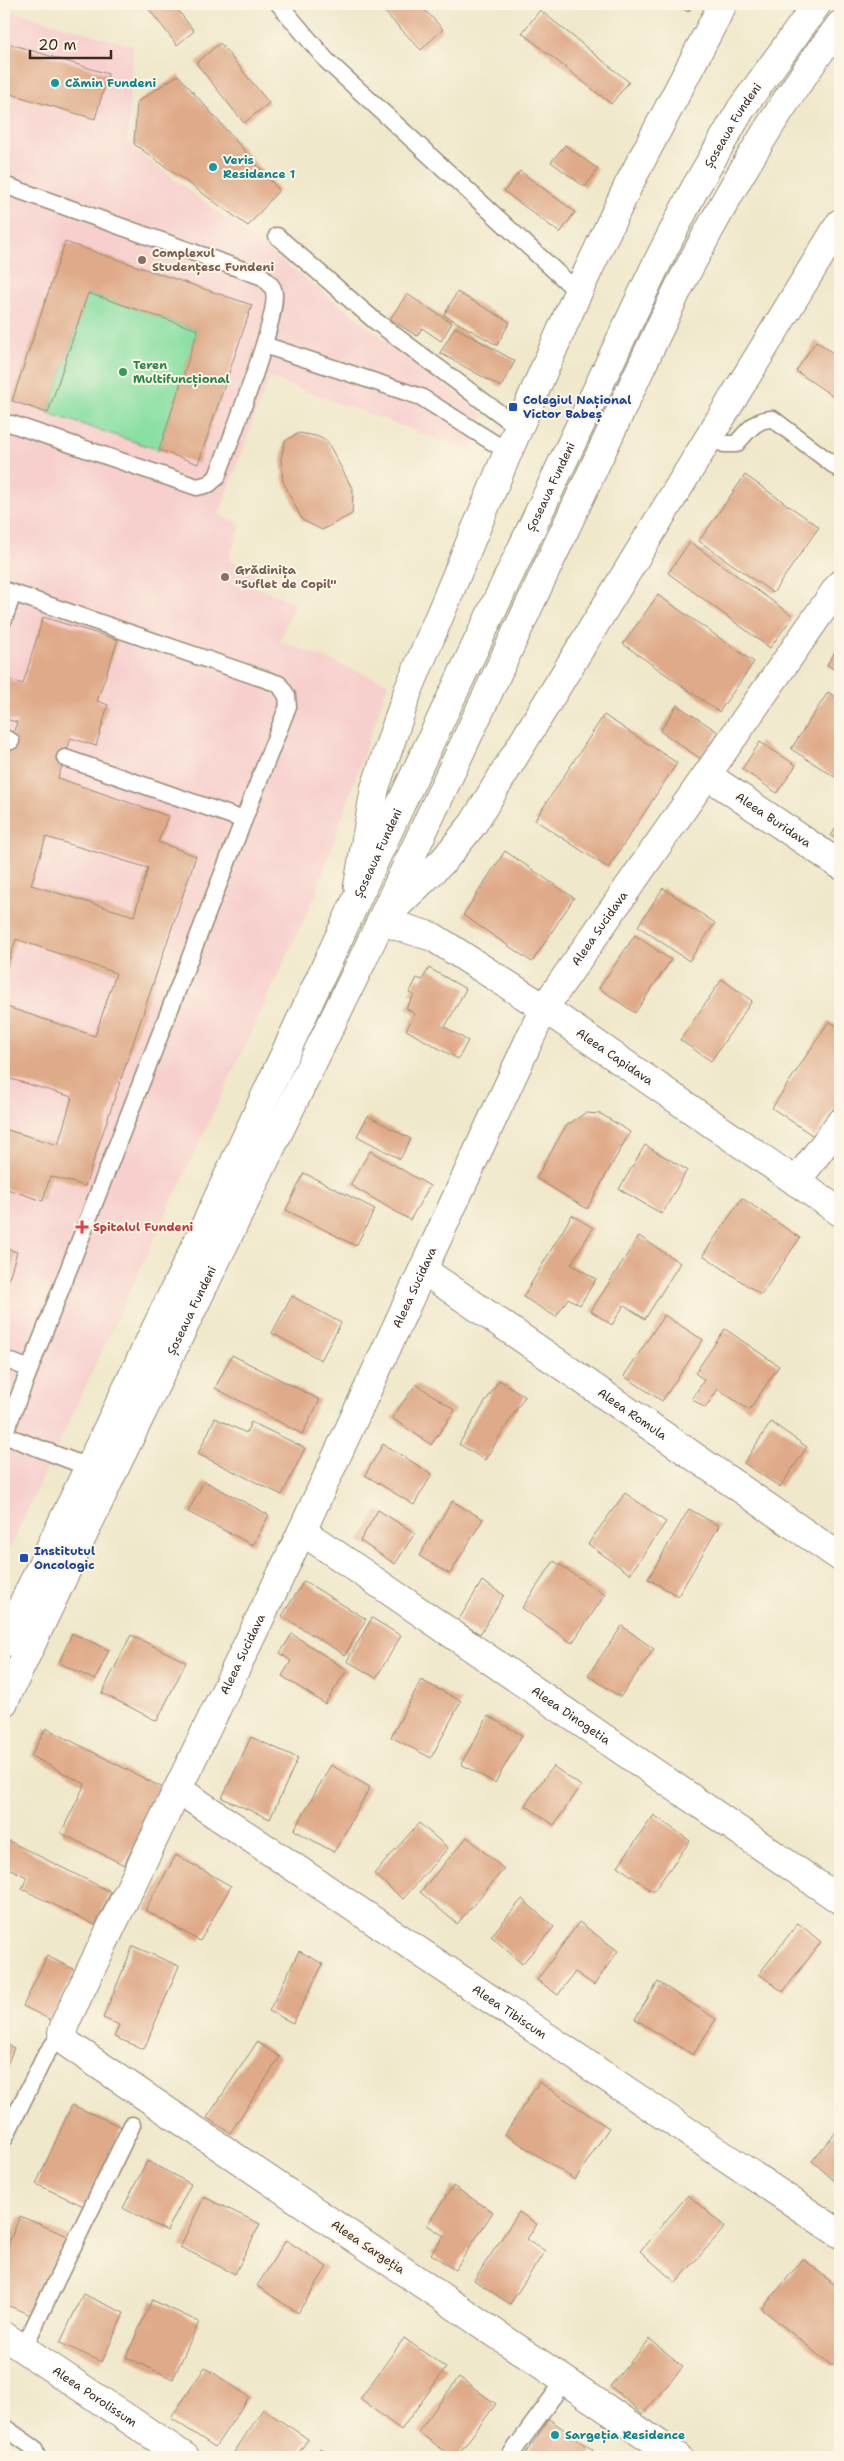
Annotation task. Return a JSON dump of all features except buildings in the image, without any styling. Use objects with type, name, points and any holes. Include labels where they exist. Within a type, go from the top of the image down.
[{"type":"street","name":"Șoseaua Fundeni","points":[[355,906],[375,788],[408,691],[518,427],[578,292],[629,184],[723,4]]},
{"type":"street","name":"Șoseaua Fundeni","points":[[6,1632],[201,1234],[355,906],[381,846],[658,260],[694,190],[741,109],[817,4]]},
{"type":"street","name":"Șoseaua Fundeni","points":[[4,1702],[381,921],[677,291],[718,212],[765,132],[811,63],[840,25]]},
{"type":"street","name":"Șoseaua Fundeni","points":[[381,921],[444,860],[473,824],[840,223]]},
{"type":"street","name":"Aleea Sucidava","points":[[62,2033],[66,2021],[179,1790],[302,1531],[544,1008],[840,584]]},
{"type":"street","name":"Aleea Buridava","points":[[708,775],[840,865]]},
{"type":"street","name":"Aleea Capidava","points":[[381,921],[433,937],[544,1008],[840,1212]]},
{"type":"street","points":[[796,1182],[840,1123]]},
{"type":"street","name":"Aleea Romula","points":[[423,1270],[840,1557]]},
{"type":"street","name":"Aleea Dinogetia","points":[[302,1531],[840,1900]]},
{"type":"street","name":"Aleea Tibiscum","points":[[179,1790],[840,2234]]},
{"type":"street","name":"Aleea Sargeția","points":[[62,2033],[68,2044],[678,2457]]},
{"type":"street","name":"Aleea Porolissum","points":[[13,2342],[185,2457]]},
{"type":"lane","points":[[279,4],[327,62],[578,292]]},
{"type":"lane","points":[[4,185],[264,277],[274,290],[274,302],[264,345],[217,477],[210,484],[198,487],[12,424]]},
{"type":"lane","points":[[277,236],[374,320],[518,427]]},
{"type":"lane","points":[[264,345],[421,397],[508,452]]},
{"type":"lane","points":[[710,436],[724,444],[736,444],[756,423],[765,419],[773,419],[840,470]]},
{"type":"lane","points":[[4,619],[8,592],[278,684],[287,696],[288,706],[4,1435],[88,1467]]},
{"type":"lane","points":[[65,758],[244,820]]},
{"type":"lane","points":[[4,1359],[30,1369]]},
{"type":"lane","points":[[4,2139],[46,2054],[62,2033]]},
{"type":"lane","points":[[13,2342],[132,2125]]},
{"type":"lane","points":[[509,2457],[565,2380]]},
{"type":"lane","points":[[4,2427],[34,2448],[37,2457]]},
{"type":"shaded area","points":[[4,9],[133,46],[127,143],[484,415],[471,451],[269,378],[219,515],[241,524],[229,560],[256,570],[251,585],[295,603],[280,641],[388,683],[316,894],[4,1560]]},
{"type":"green space","name":"Teren Multifuncțional","points":[[88,293],[198,330],[159,450],[48,413]]},
{"type":"place","name":"Cămin Fundeni","points":[[55,83]]},
{"type":"place","name":"Veris Residence 1","points":[[213,167]]},
{"type":"place","name":"Complexul Studențesc Fundeni","points":[[142,260]]},
{"type":"place","name":"Teren Multifuncțional","points":[[123,372]]},
{"type":"place","name":"Colegiul Național Victor Babeș","points":[[513,407]]},
{"type":"place","name":"Grădinița \"Suflet de Copil\"","points":[[225,577]]},
{"type":"place","name":"Spitalul Fundeni","points":[[82,1227]]},
{"type":"place","name":"Institutul Oncologic","points":[[24,1558]]},
{"type":"place","name":"Sargeția Residence","points":[[555,2435]]}]
